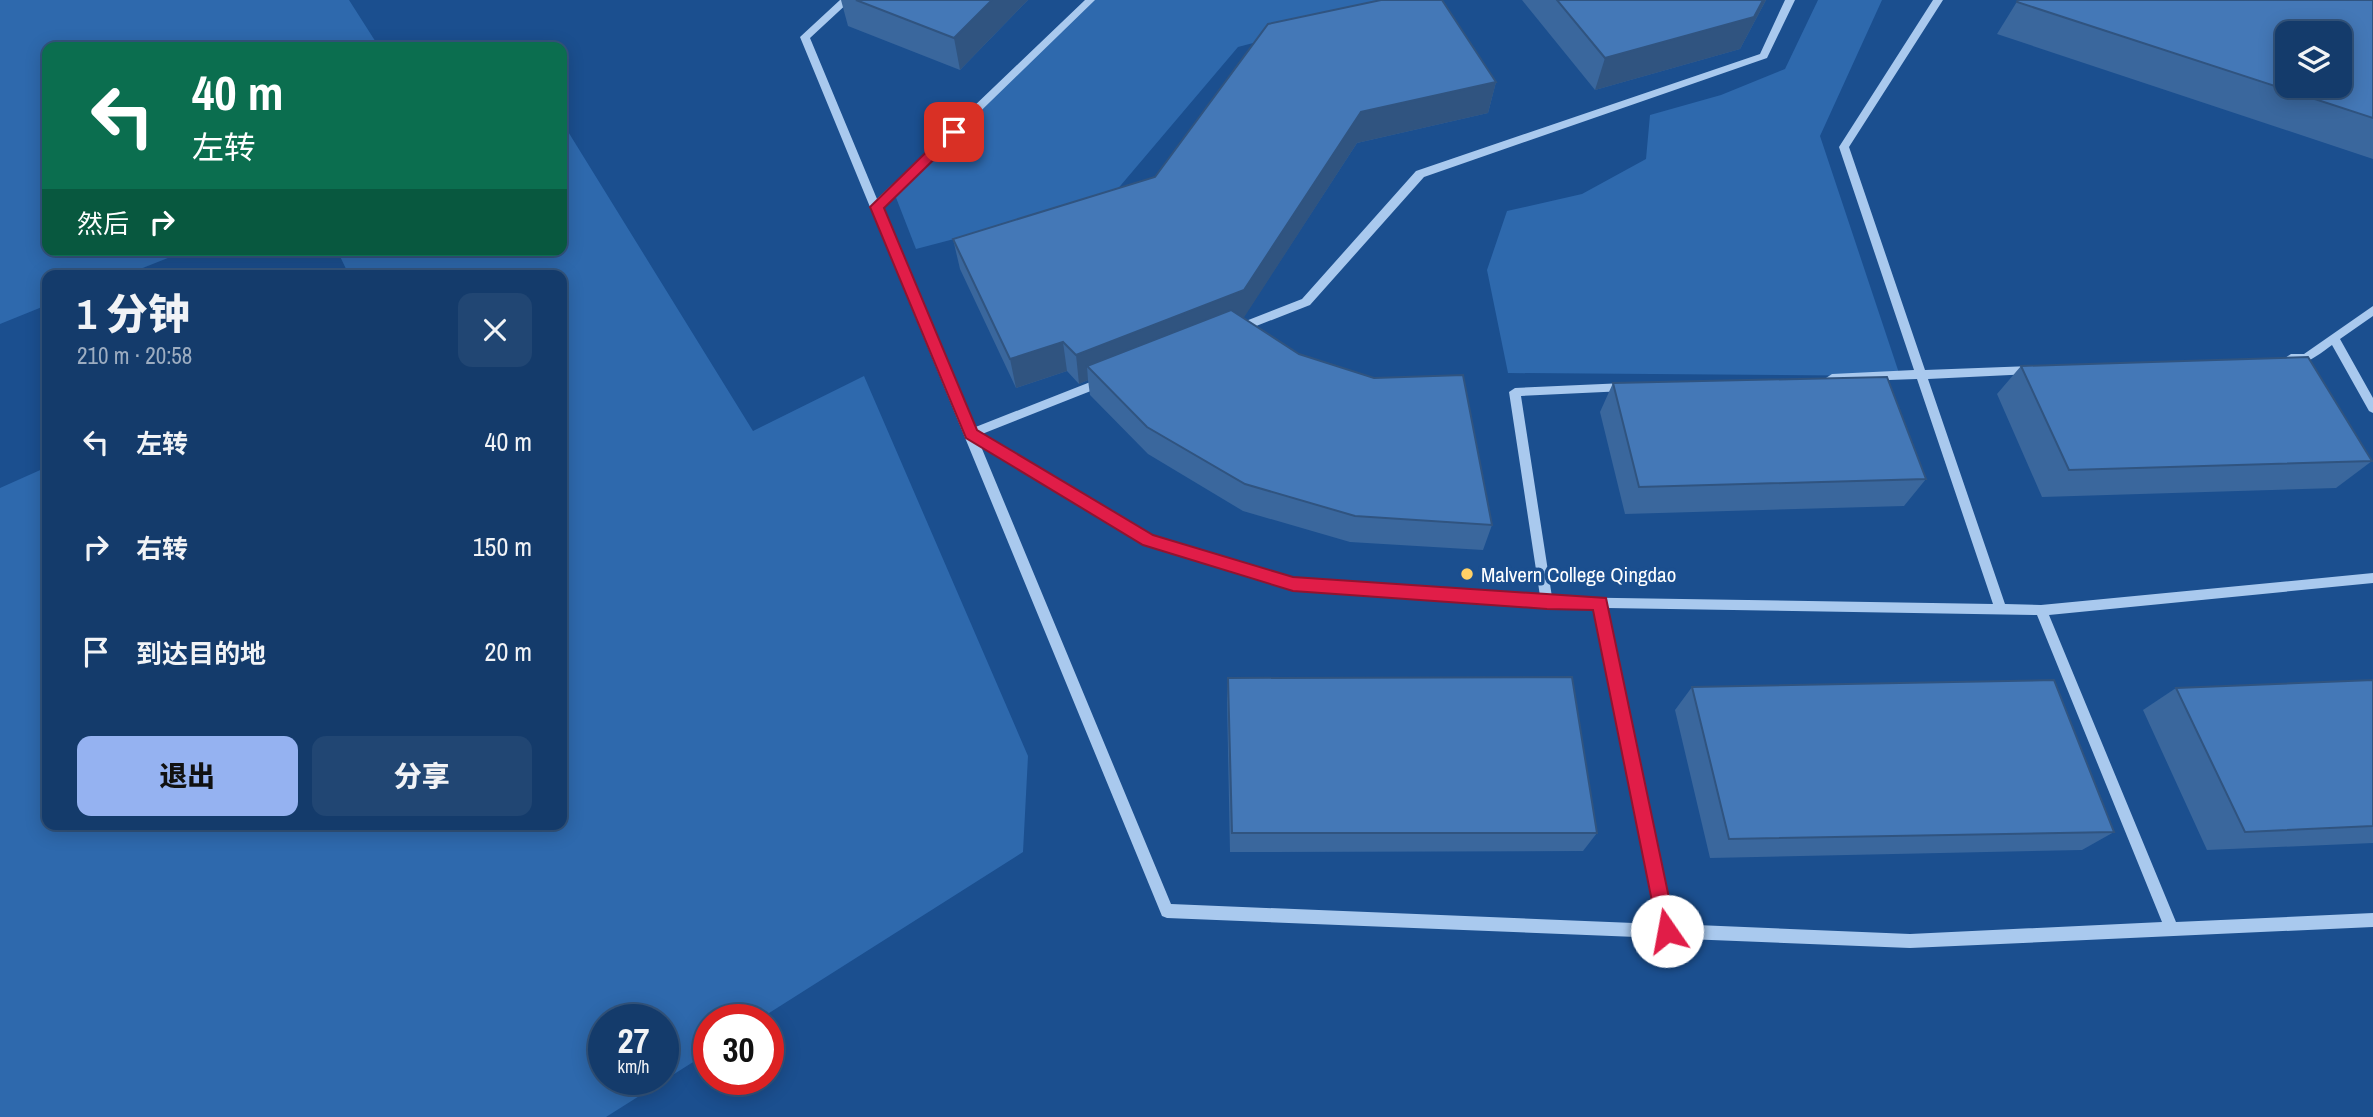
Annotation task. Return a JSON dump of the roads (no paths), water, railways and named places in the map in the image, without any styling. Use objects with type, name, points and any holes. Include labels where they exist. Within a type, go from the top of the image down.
[{"type":"street","points":[[846,0],[805,37],[1167,911],[1910,941],[2373,920]]},
{"type":"street","points":[[876,207],[1090,0]]},
{"type":"street","points":[[1228,332],[1306,302],[1420,174],[1764,56],[1790,0]]},
{"type":"street","points":[[1938,0],[1844,147],[2001,610]]},
{"type":"street","points":[[2279,359],[2306,358],[2373,310]]},
{"type":"street","points":[[2334,338],[2373,408]]},
{"type":"street","points":[[1814,379],[2046,369]]},
{"type":"street","points":[[971,434],[1113,378]]},
{"type":"street","points":[[1547,602],[1515,392],[1637,387]]},
{"type":"street","points":[[971,434],[1148,540],[1293,584],[1547,602],[2041,610],[2373,578]]},
{"type":"street","points":[[1600,603],[1667,931]]},
{"type":"street","points":[[2041,610],[2172,929]]},
{"type":"place","name":"Malvern College Qingdao","points":[[1467,574]]}]
